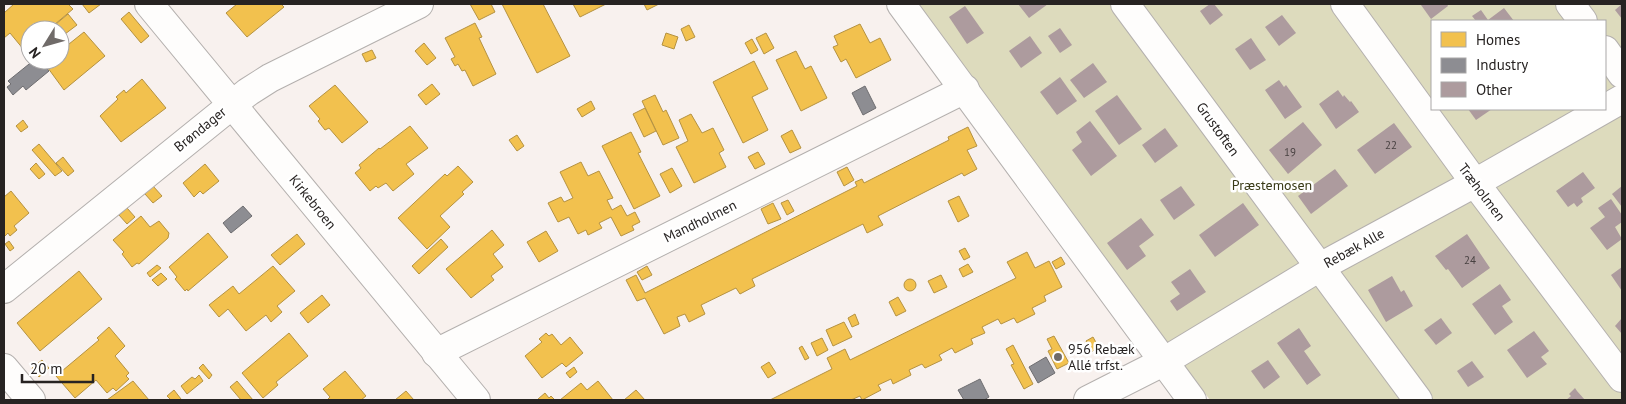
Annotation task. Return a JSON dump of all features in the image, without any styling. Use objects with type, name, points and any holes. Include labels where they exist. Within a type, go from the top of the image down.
[{"type":"street","name":"Kirkebroen","points":[[148,4],[232,103],[476,400]]},
{"type":"street","name":"Brøndager","points":[[4,289],[232,103],[270,78],[419,4]]},
{"type":"street","points":[[901,4],[1192,400]]},
{"type":"street","name":"Grustoften","points":[[1126,4],[1418,400]]},
{"type":"street","name":"Træholmen","points":[[1345,4],[1475,183],[1622,378]]},
{"type":"street","points":[[1570,4],[1582,20]]},
{"type":"street","points":[[1606,51],[1622,74]]},
{"type":"street","name":"Mandholmen","points":[[436,353],[965,89]]},
{"type":"street","name":"Rebæk Alle","points":[[1606,108],[1622,99]]},
{"type":"street","name":"Rebæk Alle","points":[[1088,400],[1163,362],[1320,267],[1475,183],[1603,110]]},
{"type":"street","points":[[4,368],[30,400]]},
{"type":"green space","name":"Præstemosen","points":[[918,4],[1622,4],[1622,400],[1210,400]]},
{"type":"building: Homes","points":[[14,4],[68,4],[73,9],[60,20],[20,20],[20,45],[10,33],[4,38],[4,13]]},
{"type":"building: Homes","points":[[82,4],[101,4],[89,13]]},
{"type":"building: Homes","points":[[237,4],[281,4],[284,7],[247,37],[226,13]]},
{"type":"building: Homes","points":[[470,4],[491,4],[495,12],[479,20]]},
{"type":"building: Homes","points":[[502,4],[543,4],[570,56],[537,73]]},
{"type":"building: Homes","points":[[573,4],[606,4],[580,17]]},
{"type":"building: Homes","points":[[644,4],[659,4],[647,10]]},
{"type":"building: Homes","points":[[129,12],[149,36],[141,43],[121,19]]},
{"type":"building: Homes","points":[[68,14],[77,25],[70,30],[70,20],[61,20]]},
{"type":"building: Homes","points":[[475,23],[482,37],[479,38],[496,74],[473,86],[465,70],[462,71],[458,64],[455,66],[451,59],[455,57],[445,38]]},
{"type":"building: Homes","points":[[860,24],[870,43],[880,38],[891,60],[856,78],[846,59],[841,62],[833,47],[838,45],[834,36]]},
{"type":"building: Homes","points":[[689,25],[695,37],[686,41],[681,29]]},
{"type":"building: Homes","points":[[84,32],[105,56],[64,90],[49,70],[70,70],[70,43]]},
{"type":"building: Homes","points":[[666,33],[678,37],[674,49],[662,45]]},
{"type":"building: Homes","points":[[766,33],[774,48],[764,54],[756,38]]},
{"type":"building: Homes","points":[[752,39],[758,50],[751,54],[745,43]]},
{"type":"building: Homes","points":[[424,43],[436,58],[427,65],[415,51]]},
{"type":"building: Homes","points":[[372,50],[376,58],[366,62],[362,54]]},
{"type":"building: Homes","points":[[796,51],[805,69],[811,66],[827,98],[801,111],[776,60]]},
{"type":"building: Homes","points":[[754,61],[768,89],[752,97],[768,130],[743,143],[713,82]]},
{"type":"building: Homes","points":[[142,79],[166,108],[121,142],[100,116],[118,99],[116,97],[124,90],[126,93]]},
{"type":"building: Homes","points":[[432,84],[440,94],[426,105],[418,95]]},
{"type":"building: Homes","points":[[335,85],[368,122],[342,143],[329,128],[325,130],[318,121],[320,119],[309,106]]},
{"type":"building: Homes","points":[[655,95],[663,112],[666,110],[679,138],[663,145],[642,101]]},
{"type":"building: Homes","points":[[591,101],[595,109],[582,117],[577,109]]},
{"type":"building: Homes","points":[[645,108],[656,131],[644,137],[633,114]]},
{"type":"building: Homes","points":[[691,114],[702,133],[713,128],[724,150],[719,153],[726,167],[694,183],[676,147],[688,141],[679,120]]},
{"type":"building: Homes","points":[[23,120],[28,127],[21,132],[16,126]]},
{"type":"building: Homes","points":[[410,126],[428,148],[406,164],[414,174],[393,191],[386,183],[378,188],[376,186],[370,191],[355,173],[361,168],[359,165]]},
{"type":"building: Homes","points":[[968,127],[977,146],[967,150],[977,169],[964,176],[962,173],[878,216],[883,225],[867,233],[863,224],[752,279],[755,286],[740,294],[736,288],[701,305],[705,314],[689,322],[685,314],[677,317],[680,326],[664,334],[645,298],[637,301],[626,280],[636,275],[645,293],[857,186],[855,182],[862,179],[864,183],[949,140],[948,137]]},
{"type":"building: Homes","points":[[792,130],[801,148],[790,153],[781,136]]},
{"type":"building: Homes","points":[[631,132],[641,152],[638,153],[660,196],[634,209],[602,146]]},
{"type":"building: Homes","points":[[517,135],[524,146],[517,151],[509,140]]},
{"type":"building: Homes","points":[[39,144],[62,171],[55,176],[32,150]]},
{"type":"building: Homes","points":[[758,152],[765,164],[755,169],[748,157]]},
{"type":"building: Homes","points":[[63,157],[74,171],[68,176],[56,163]]},
{"type":"building: Homes","points":[[581,162],[588,176],[599,171],[613,198],[607,200],[612,210],[621,205],[627,216],[635,212],[640,222],[632,226],[634,230],[621,236],[611,217],[599,223],[602,228],[588,235],[586,230],[578,234],[569,217],[558,222],[548,203],[561,197],[564,202],[573,198],[560,172]]},
{"type":"building: Homes","points":[[36,163],[45,174],[39,179],[30,169]]},
{"type":"building: Homes","points":[[205,164],[219,181],[203,194],[200,191],[194,197],[183,183]]},
{"type":"building: Homes","points":[[458,166],[473,182],[462,192],[464,194],[440,216],[450,227],[427,249],[398,218],[445,174],[447,176]]},
{"type":"building: Homes","points":[[847,167],[854,180],[844,186],[837,172]]},
{"type":"building: Homes","points":[[672,168],[682,186],[670,193],[660,174]]},
{"type":"building: Homes","points":[[153,186],[162,196],[153,203],[145,194]]},
{"type":"building: Homes","points":[[11,191],[29,213],[14,226],[17,230],[10,236],[8,233],[4,237],[4,197]]},
{"type":"building: Homes","points":[[959,196],[969,216],[958,222],[948,201]]},
{"type":"building: Homes","points":[[788,200],[794,211],[787,215],[781,203]]},
{"type":"building: Homes","points":[[773,203],[781,219],[768,224],[761,209]]},
{"type":"building: Homes","points":[[127,208],[135,217],[127,224],[119,215]]},
{"type":"building: Homes","points":[[141,216],[150,227],[159,221],[169,233],[168,238],[139,264],[137,263],[132,267],[122,254],[124,252],[113,240]]},
{"type":"building: Homes","points":[[492,230],[504,245],[493,254],[503,267],[491,276],[494,280],[471,298],[446,269]]},
{"type":"building: Homes","points":[[546,231],[558,251],[539,262],[527,242]]},
{"type":"building: Homes","points":[[208,233],[228,257],[188,291],[187,289],[185,291],[175,279],[177,277],[169,267]]},
{"type":"building: Homes","points":[[297,234],[305,244],[280,265],[271,255]]},
{"type":"building: Homes","points":[[441,239],[448,247],[419,274],[412,266]]},
{"type":"building: Homes","points":[[9,241],[14,248],[10,251],[5,244]]},
{"type":"building: Homes","points":[[965,248],[970,257],[964,260],[959,251]]},
{"type":"building: Homes","points":[[1027,252],[1035,268],[1049,261],[1062,287],[1044,296],[1046,301],[1032,308],[1035,314],[1017,323],[1014,318],[1001,324],[998,319],[982,327],[985,333],[971,339],[973,344],[955,353],[952,348],[939,355],[942,360],[925,368],[922,364],[909,370],[911,375],[893,384],[891,379],[878,385],[881,390],[862,400],[860,396],[851,400],[770,400],[832,369],[827,358],[845,349],[850,360],[1016,278],[1007,262]]},
{"type":"building: Homes","points":[[1061,257],[1065,264],[1056,269],[1052,262]]},
{"type":"building: Homes","points":[[968,264],[973,272],[963,277],[959,269]]},
{"type":"building: Homes","points":[[157,265],[161,268],[150,277],[147,273]]},
{"type":"building: Homes","points":[[273,266],[295,291],[277,306],[282,312],[271,322],[266,315],[246,331],[228,309],[219,317],[209,305],[233,286],[239,294]]},
{"type":"building: Homes","points":[[647,266],[652,275],[642,280],[637,272]]},
{"type":"building: Homes","points":[[79,271],[102,299],[40,351],[17,323]]},
{"type":"building: Homes","points":[[161,273],[167,279],[158,286],[152,280]]},
{"type":"building: Homes","points":[[941,275],[947,287],[934,293],[928,281]]},
{"type":"building: Homes","points":[[908,279],[912,279],[916,285],[912,291],[908,291],[904,287],[904,283]]},
{"type":"building: Homes","points":[[322,295],[330,305],[308,323],[300,313]]},
{"type":"building: Homes","points":[[898,297],[906,311],[896,316],[889,302]]},
{"type":"building: Homes","points":[[855,314],[859,324],[852,327],[848,318]]},
{"type":"building: Homes","points":[[844,322],[852,337],[833,346],[826,330]]},
{"type":"building: Homes","points":[[109,327],[125,346],[115,356],[129,373],[126,376],[129,379],[116,391],[113,388],[107,393],[96,380],[75,398],[56,376],[99,340],[97,338]]},
{"type":"building: Homes","points":[[289,333],[308,356],[276,382],[278,385],[263,398],[242,373]]},
{"type":"building: Homes","points":[[546,333],[549,336],[552,334],[561,345],[570,337],[583,353],[566,367],[562,363],[542,378],[525,356],[542,342],[539,339]]},
{"type":"building: Homes","name":"956 Rebæk Allé trfst.","points":[[1054,336],[1069,363],[1057,369],[1048,351],[1052,349],[1047,339]]},
{"type":"building: Homes","points":[[1093,337],[1098,346],[1092,352],[1086,341]]},
{"type":"building: Homes","points":[[822,338],[828,350],[817,356],[811,343]]},
{"type":"building: Homes","points":[[1013,345],[1033,384],[1024,389],[1011,365],[1014,364],[1006,349]]},
{"type":"building: Homes","points":[[802,346],[809,358],[805,360],[799,348]]},
{"type":"building: Homes","points":[[42,360],[49,368],[39,377],[32,368]]},
{"type":"building: Homes","points":[[769,362],[776,373],[768,378],[761,367]]},
{"type":"building: Homes","points":[[203,364],[212,375],[209,379],[199,368]]},
{"type":"building: Homes","points":[[574,367],[577,372],[570,378],[566,373]]},
{"type":"building: Homes","points":[[345,371],[366,396],[361,400],[327,400],[330,397],[323,389]]},
{"type":"building: Homes","points":[[199,375],[203,381],[187,394],[181,386],[192,377],[195,379]]},
{"type":"building: Homes","points":[[133,381],[149,400],[107,400]]},
{"type":"building: Homes","points":[[237,381],[253,400],[241,400],[230,387]]},
{"type":"building: Homes","points":[[598,381],[613,400],[560,400],[581,383],[587,390]]},
{"type":"building: Homes","points":[[174,390],[180,400],[171,400],[167,396]]},
{"type":"building: Homes","points":[[636,390],[645,400],[624,400]]},
{"type":"building: Homes","points":[[406,391],[414,400],[395,400]]},
{"type":"building: Homes","points":[[545,393],[549,398],[551,396],[555,400],[538,399]]},
{"type":"building: Industry","points":[[22,70],[49,71],[26,90],[23,86],[13,95],[7,87],[11,84],[8,81]]},
{"type":"building: Industry","points":[[865,86],[876,108],[863,115],[852,93]]},
{"type":"building: Industry","points":[[243,206],[252,216],[231,233],[223,223]]},
{"type":"building: Industry","points":[[1046,357],[1055,373],[1038,383],[1029,367]]},
{"type":"building: Industry","points":[[980,379],[989,397],[984,400],[964,400],[958,390]]},
{"type":"building: Other","points":[[1018,4],[1048,4],[1029,18]]},
{"type":"building: Other","points":[[1210,4],[1214,4],[1223,15],[1210,25],[1200,11]]},
{"type":"building: Other","points":[[1447,4],[1448,6],[1431,19],[1421,5]]},
{"type":"building: Other","points":[[1622,4],[1622,19],[1615,10]]},
{"type":"building: Other","points":[[965,6],[984,33],[967,44],[949,17]]},
{"type":"building: Other","points":[[1504,8],[1513,20],[1488,20]]},
{"type":"building: Other","points":[[1481,10],[1488,20],[1475,20],[1472,16]]},
{"type":"building: Other","points":[[1282,15],[1296,33],[1279,46],[1265,27]]},
{"type":"building: Other","points":[[1060,28],[1072,45],[1060,53],[1048,36]]},
{"type":"building: Other","points":[[1030,36],[1042,53],[1021,68],[1009,51]]},
{"type":"building: Other","points":[[1251,38],[1266,60],[1250,70],[1235,49]]},
{"type":"building: Other","points":[[1093,63],[1107,82],[1084,98],[1070,80]]},
{"type":"building: Other","points":[[1060,77],[1077,101],[1057,115],[1040,92]]},
{"type":"building: Other","points":[[1279,80],[1284,87],[1286,85],[1302,107],[1285,119],[1265,90]]},
{"type":"building: Other","points":[[1338,90],[1343,97],[1344,95],[1351,101],[1359,112],[1336,129],[1319,104]]},
{"type":"building: Other","points":[[1117,95],[1142,129],[1119,145],[1095,111]]},
{"type":"building: Other","points":[[1469,110],[1491,110],[1476,120]]},
{"type":"building: Other","points":[[1090,121],[1117,156],[1091,176],[1072,150],[1082,142],[1076,132]]},
{"type":"building: Other","points":[[1303,122],[1322,145],[1288,174],[1269,150]]},
{"type":"building: Other","points":[[1394,123],[1412,147],[1375,174],[1357,150]]},
{"type":"building: Other","points":[[1165,128],[1178,146],[1155,163],[1142,145]]},
{"type":"building: Other","points":[[1335,169],[1348,186],[1311,214],[1298,196]]},
{"type":"building: Other","points":[[1583,172],[1595,188],[1581,198],[1583,202],[1577,207],[1574,203],[1568,207],[1556,191]]},
{"type":"building: Other","points":[[1181,186],[1195,205],[1174,220],[1160,200]]},
{"type":"building: Other","points":[[1622,186],[1622,207],[1612,194]]},
{"type":"building: Other","points":[[1611,199],[1622,215],[1622,222],[1615,227],[1622,239],[1607,250],[1590,228],[1605,217],[1598,208]]},
{"type":"building: Other","points":[[1243,203],[1259,225],[1215,257],[1199,235]]},
{"type":"building: Other","points":[[1141,218],[1154,235],[1139,246],[1146,256],[1127,270],[1107,243]]},
{"type":"building: Other","points":[[1467,234],[1490,268],[1462,288],[1448,269],[1446,270],[1435,256]]},
{"type":"building: Other","points":[[1622,267],[1622,291],[1611,275]]},
{"type":"building: Other","points":[[1190,269],[1206,292],[1177,311],[1170,301],[1180,294],[1171,282]]},
{"type":"building: Other","points":[[1392,276],[1401,292],[1404,290],[1413,306],[1386,322],[1368,290]]},
{"type":"building: Other","points":[[1500,284],[1511,300],[1502,306],[1513,322],[1495,335],[1472,304]]},
{"type":"building: Other","points":[[1441,318],[1452,333],[1436,345],[1424,330]]},
{"type":"building: Other","points":[[1622,318],[1622,334],[1615,326]]},
{"type":"building: Other","points":[[1299,328],[1311,346],[1304,351],[1321,375],[1307,385],[1277,343]]},
{"type":"building: Other","points":[[1534,331],[1549,351],[1541,357],[1547,364],[1527,378],[1507,350]]},
{"type":"building: Other","points":[[1268,360],[1280,377],[1264,389],[1251,371]]},
{"type":"building: Other","points":[[1472,361],[1484,377],[1468,387],[1457,371]]},
{"type":"building: Other","points":[[1575,388],[1585,400],[1566,400],[1571,396],[1569,394]]},
{"type":"place","name":"956 Rebæk Allé trfst.","points":[[1058,357]]}]
